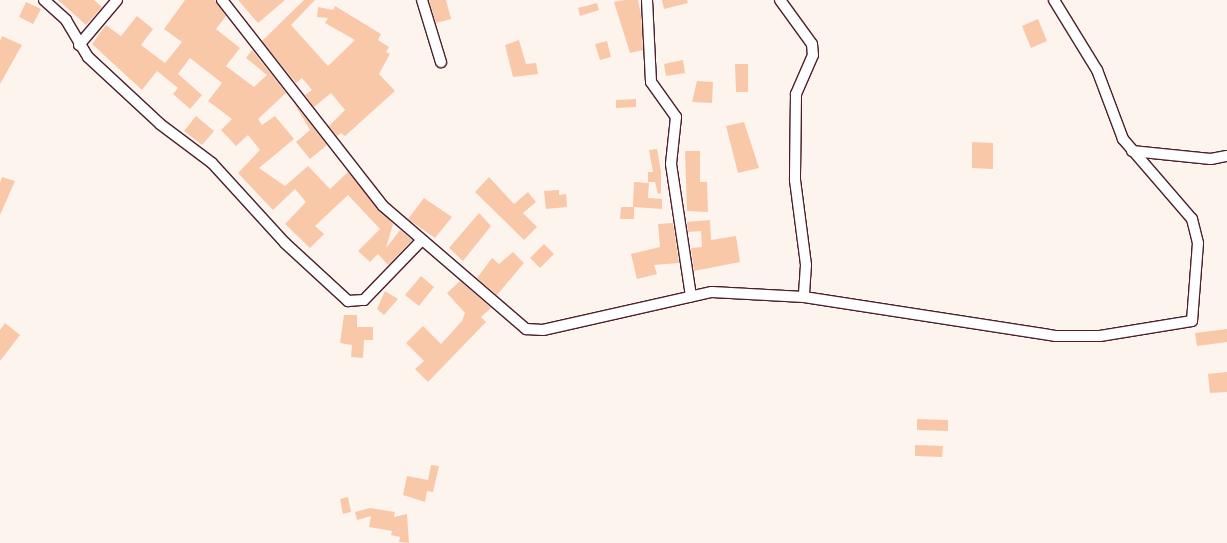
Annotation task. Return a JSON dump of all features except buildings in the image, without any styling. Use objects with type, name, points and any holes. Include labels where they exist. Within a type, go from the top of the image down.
[{"type":"street","points":[[44,0],[66,20],[79,45],[160,124],[212,163],[285,243],[348,301],[364,300],[422,240]]},
{"type":"street","points":[[79,45],[117,0]]},
{"type":"street","points":[[222,0],[373,193],[422,240],[519,324],[534,331],[639,311],[691,296],[747,292],[804,298],[1055,336],[1100,336],[1192,321],[1196,230],[1179,202],[1122,139],[1097,70],[1054,0]]},
{"type":"street","points":[[422,0],[441,62]]},
{"type":"street","points":[[647,0],[651,82],[676,117],[671,164],[691,296]]},
{"type":"street","points":[[780,0],[812,44],[813,55],[796,94],[795,180],[805,250],[804,298]]},
{"type":"street","points":[[1132,151],[1211,159],[1227,156]]}]
